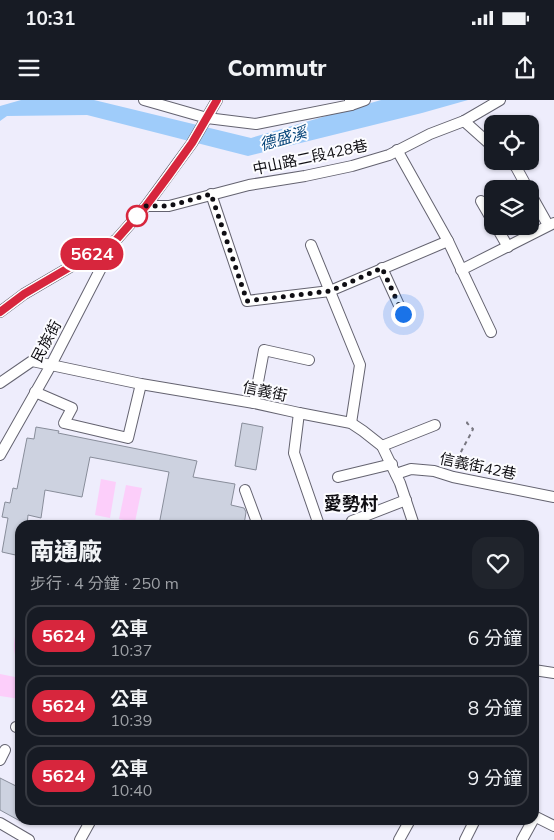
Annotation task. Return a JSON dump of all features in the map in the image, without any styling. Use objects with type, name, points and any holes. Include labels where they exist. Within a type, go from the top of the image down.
[{"type":"street","points":[[144,100],[207,118],[256,124],[365,100]]},
{"type":"street","points":[[0,312],[24,294],[116,240],[146,206],[192,143],[217,100]]},
{"type":"street","name":"中山路二段428巷","points":[[146,206],[169,206],[249,185],[352,166],[390,155],[430,134],[464,121],[500,100]]},
{"type":"street","points":[[464,121],[484,139]]},
{"type":"street","points":[[398,150],[448,241],[491,332]]},
{"type":"street","points":[[211,194],[247,301],[330,291],[448,241]]},
{"type":"street","points":[[481,201],[484,206]]},
{"type":"street","points":[[461,270],[551,224],[539,206]]},
{"type":"street","points":[[501,235],[508,246]]},
{"type":"street","name":"民族街","points":[[0,455],[51,365],[116,240]]},
{"type":"street","points":[[311,245],[360,365],[351,423]]},
{"type":"street","points":[[382,268],[403,314]]},
{"type":"street","points":[[254,403],[264,350],[309,360]]},
{"type":"street","name":"信義街","points":[[0,383],[32,361],[141,384],[254,403],[351,423],[382,446],[394,469],[412,520]]},
{"type":"street","points":[[35,392],[72,408],[64,423],[128,438],[141,384]]},
{"type":"street","points":[[299,413],[294,453],[317,520]]},
{"type":"street","points":[[382,446],[435,425]]},
{"type":"street","name":"信義街42巷","points":[[338,478],[394,469],[411,469],[434,471],[453,477],[554,496]]},
{"type":"street","points":[[245,490],[256,520]]},
{"type":"street","points":[[355,520],[406,500]]},
{"type":"street","points":[[539,671],[554,673]]},
{"type":"street","points":[[0,760],[5,750]]},
{"type":"street","points":[[539,819],[554,826]]},
{"type":"street","points":[[0,823],[29,840]]},
{"type":"street","points":[[80,840],[88,825]]},
{"type":"street","points":[[399,840],[407,825]]},
{"type":"street","points":[[465,840],[472,825]]},
{"type":"street","points":[[522,840],[530,825]]},
{"type":"path","points":[[453,477],[464,445],[473,429],[467,423],[468,418]]},
{"type":"shaded area","points":[[101,479],[116,482],[110,518],[95,515]]},
{"type":"shaded area","points":[[126,485],[142,488],[135,520],[119,519]]},
{"type":"shaded area","points":[[0,674],[15,677],[15,698],[0,696]]},
{"type":"water","name":"德盛溪","points":[[21,100],[94,100],[251,138],[381,100],[468,100],[248,156],[87,115],[7,116],[0,121],[0,106]]},
{"type":"building","points":[[242,423],[263,427],[256,470],[235,466]]},
{"type":"building","points":[[36,427],[197,461],[193,477],[235,484],[231,505],[244,508],[246,512],[245,520],[160,520],[169,472],[90,457],[82,497],[45,490],[41,518],[28,515],[28,520],[15,520],[15,555],[2,552],[8,518],[2,517],[5,502],[10,503],[13,488],[17,489],[27,438],[34,439]]},
{"type":"building","points":[[0,778],[15,786],[15,818],[0,810]]},
{"type":"bus line","name":"5624","points":[[0,312],[24,294],[116,240],[146,206],[169,175],[192,143],[217,100]]},
{"type":"district","name":"愛勢村","points":[[351,503]]},
{"type":"route","points":[[137,216],[136,218],[146,206],[169,206],[211,194],[247,301],[330,291],[382,268],[403,314]]}]
